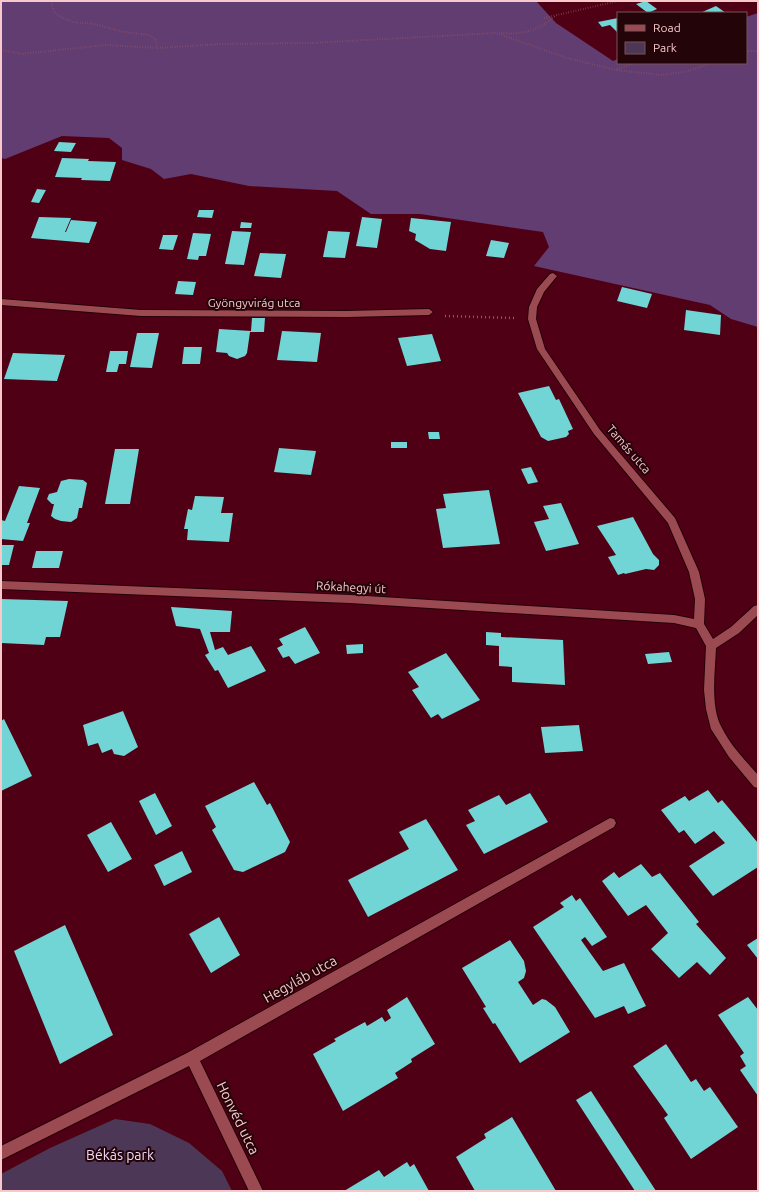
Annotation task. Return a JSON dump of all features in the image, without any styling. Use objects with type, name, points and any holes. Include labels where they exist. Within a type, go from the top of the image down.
[{"type":"street","name":"Tamás utca","points":[[553,276],[540,291],[533,307],[532,319],[541,349],[597,432],[672,521],[694,572],[700,599],[699,624]]},
{"type":"street","name":"Gyöngyvirág utca","points":[[1,302],[141,313],[347,314],[429,312]]},
{"type":"street","name":"Rókahegyi út","points":[[1,586],[350,599],[674,619],[699,624]]},
{"type":"street","points":[[711,646],[735,630],[758,609]]},
{"type":"street","points":[[699,624],[711,646],[709,690],[711,709],[716,729],[732,754],[758,783]]},
{"type":"street","name":"Hegyláb utca","points":[[1,1154],[192,1058],[610,823]]},
{"type":"street","name":"Honvéd utca","points":[[192,1058],[256,1191]]},
{"type":"path","points":[[52,1],[54,12],[61,17],[73,22],[94,24],[124,32],[149,35],[155,39],[158,48]]},
{"type":"path","points":[[544,18],[618,1]]},
{"type":"path","points":[[1,50],[22,54],[105,45],[158,48],[221,44],[311,43],[496,33],[516,35],[534,31],[547,24],[556,15]]},
{"type":"path","points":[[496,33],[567,58],[616,70],[662,75],[688,71],[709,64]]},
{"type":"path","points":[[747,51],[758,51]]},
{"type":"path","points":[[616,70],[632,64]]},
{"type":"path","points":[[429,312],[436,316],[506,318]]},
{"type":"green space","name":"Békás park","points":[[115,1119],[150,1124],[189,1143],[222,1171],[232,1191],[1,1191],[1,1174],[50,1148]]},
{"type":"shaded area","points":[[1,1],[536,1],[556,23],[613,61],[617,59],[617,64],[747,64],[747,17],[758,13],[758,327],[731,319],[710,305],[534,266],[549,247],[543,232],[420,214],[371,214],[337,191],[249,186],[191,174],[164,179],[151,169],[122,160],[122,148],[109,138],[62,136],[5,159],[1,158]]},
{"type":"building","points":[[646,1],[657,9],[647,12],[636,4]]},
{"type":"building","points":[[716,6],[725,12],[702,12]]},
{"type":"building","points":[[617,18],[617,32],[610,25],[602,27],[598,22]]},
{"type":"building","points":[[59,142],[76,143],[71,152],[54,151]]},
{"type":"building","points":[[62,158],[116,162],[110,181],[81,180],[82,178],[55,177]]},
{"type":"building","points":[[37,189],[46,190],[39,203],[31,202]]},
{"type":"building","points":[[199,210],[214,210],[212,218],[197,217]]},
{"type":"building","points":[[39,217],[71,218],[65,232],[71,220],[97,222],[89,243],[31,238]]},
{"type":"building","points":[[362,217],[382,219],[377,248],[356,246]]},
{"type":"building","points":[[411,218],[451,222],[446,251],[430,249],[415,240],[416,234],[409,231]]},
{"type":"building","points":[[241,222],[252,223],[251,228],[240,228]]},
{"type":"building","points":[[232,231],[251,232],[244,265],[225,264]]},
{"type":"building","points":[[328,231],[350,232],[345,258],[323,257]]},
{"type":"building","points":[[193,233],[211,234],[206,256],[199,256],[198,260],[187,259]]},
{"type":"building","points":[[163,235],[178,235],[173,250],[159,249]]},
{"type":"building","points":[[491,240],[509,243],[504,258],[486,256]]},
{"type":"building","points":[[260,253],[286,254],[281,278],[254,276]]},
{"type":"building","points":[[178,281],[196,282],[193,295],[175,294]]},
{"type":"building","points":[[622,287],[652,294],[647,308],[617,301]]},
{"type":"building","points":[[686,310],[721,315],[720,335],[684,330]]},
{"type":"building","points":[[252,318],[265,318],[264,332],[250,332],[247,353],[245,356],[237,359],[229,356],[227,353],[216,352],[219,329],[251,331]]},
{"type":"building","points":[[282,331],[321,333],[317,362],[277,360]]},
{"type":"building","points":[[137,333],[159,333],[152,368],[130,367]]},
{"type":"building","points":[[432,334],[441,361],[407,366],[398,338]]},
{"type":"building","points":[[184,347],[202,347],[200,364],[182,364]]},
{"type":"building","points":[[110,351],[128,351],[126,364],[119,364],[117,372],[106,372]]},
{"type":"building","points":[[13,353],[65,355],[57,381],[4,379]]},
{"type":"building","points":[[549,386],[556,400],[559,399],[573,429],[568,431],[569,434],[566,437],[548,441],[541,437],[518,393]]},
{"type":"building","points":[[428,432],[439,432],[440,439],[429,439]]},
{"type":"building","points":[[391,442],[407,442],[407,448],[391,448]]},
{"type":"building","points":[[279,448],[316,451],[311,475],[274,472]]},
{"type":"building","points":[[115,449],[139,449],[130,504],[105,504]]},
{"type":"building","points":[[531,467],[538,482],[528,484],[521,469]]},
{"type":"building","points":[[69,479],[83,480],[87,483],[82,508],[79,508],[77,518],[71,522],[61,521],[51,516],[54,504],[47,499],[49,494],[57,492],[61,481]]},
{"type":"building","points":[[19,486],[40,488],[27,523],[30,523],[23,541],[1,539],[1,520],[5,521]]},
{"type":"building","points":[[489,490],[500,544],[443,548],[436,509],[446,508],[443,494]]},
{"type":"building","points":[[195,496],[224,497],[221,513],[233,513],[229,542],[187,540],[188,529],[184,529],[188,509],[192,510]]},
{"type":"building","points":[[561,503],[579,544],[546,551],[534,522],[549,519],[543,506]]},
{"type":"building","points":[[633,517],[653,554],[659,560],[659,565],[654,570],[646,569],[618,575],[608,557],[616,555],[597,526]]},
{"type":"building","points":[[1,545],[14,545],[9,565],[1,565]]},
{"type":"building","points":[[36,551],[63,551],[59,568],[32,568]]},
{"type":"building","points":[[1,599],[68,601],[60,637],[46,637],[44,645],[1,643]]},
{"type":"building","points":[[171,607],[232,611],[230,632],[210,632],[215,650],[223,647],[228,655],[251,646],[266,671],[228,688],[218,670],[215,671],[205,655],[209,653],[200,629],[176,626]]},
{"type":"building","points":[[305,627],[320,653],[295,664],[289,656],[283,658],[277,648],[283,645],[279,639]]},
{"type":"building","points":[[486,632],[501,633],[501,637],[563,640],[565,685],[512,682],[512,667],[499,666],[499,646],[486,645]]},
{"type":"building","points":[[363,644],[363,653],[347,654],[346,645]]},
{"type":"building","points":[[669,652],[672,662],[648,664],[645,654]]},
{"type":"building","points":[[446,653],[480,700],[442,719],[438,714],[431,718],[412,690],[419,687],[408,672]]},
{"type":"building","points":[[123,711],[138,747],[124,756],[114,754],[112,749],[102,753],[98,743],[88,746],[83,725]]},
{"type":"building","points":[[4,719],[32,776],[1,791],[1,721]]},
{"type":"building","points":[[579,725],[583,751],[545,753],[541,727]]},
{"type":"building","points":[[254,782],[267,805],[270,803],[290,842],[285,852],[243,872],[234,870],[212,830],[216,827],[205,806]]},
{"type":"building","points":[[708,790],[718,803],[722,800],[758,843],[758,867],[713,896],[689,866],[725,843],[714,831],[695,844],[684,830],[679,833],[661,810],[685,796],[689,801]]},
{"type":"building","points":[[155,793],[172,826],[156,835],[139,801]]},
{"type":"building","points":[[530,793],[548,822],[484,854],[466,825],[475,821],[468,810],[499,795],[506,805]]},
{"type":"building","points":[[426,819],[458,870],[368,917],[348,880],[409,849],[399,832]]},
{"type":"building","points":[[111,822],[132,859],[108,872],[87,835]]},
{"type":"building","points":[[182,851],[192,872],[164,886],[154,865]]},
{"type":"building","points":[[641,864],[652,877],[660,873],[699,922],[696,924],[726,958],[710,975],[697,962],[679,978],[651,949],[668,933],[646,905],[628,916],[602,881],[614,872],[619,878]]},
{"type":"building","points":[[572,895],[576,901],[580,898],[607,937],[592,946],[585,937],[581,940],[603,971],[624,963],[646,1006],[628,1014],[624,1006],[595,1018],[533,927],[564,907],[560,903]]},
{"type":"building","points":[[219,917],[240,955],[211,973],[189,934]]},
{"type":"building","points":[[65,925],[113,1035],[60,1064],[14,951]]},
{"type":"building","points":[[758,938],[758,959],[747,945]]},
{"type":"building","points":[[510,940],[524,961],[526,971],[524,978],[518,982],[533,1005],[542,999],[546,1000],[555,1007],[570,1032],[520,1063],[495,1023],[493,1024],[483,1008],[486,1007],[462,968]]},
{"type":"building","points":[[407,997],[435,1044],[411,1059],[412,1062],[395,1073],[398,1078],[343,1111],[313,1054],[336,1041],[334,1039],[365,1022],[367,1026],[382,1017],[385,1022],[391,1018],[387,1010]]},
{"type":"building","points":[[748,997],[758,1010],[758,1096],[740,1070],[746,1066],[740,1056],[744,1053],[718,1015]]},
{"type":"building","points":[[666,1044],[691,1082],[696,1079],[704,1091],[710,1087],[738,1127],[691,1159],[664,1118],[668,1115],[633,1066]]},
{"type":"building","points":[[591,1091],[656,1191],[635,1191],[576,1100]]},
{"type":"building","points":[[512,1117],[556,1191],[475,1191],[456,1157],[486,1138],[484,1134]]},
{"type":"building","points":[[407,1162],[410,1167],[414,1164],[429,1191],[344,1191],[379,1170],[384,1177]]}]
